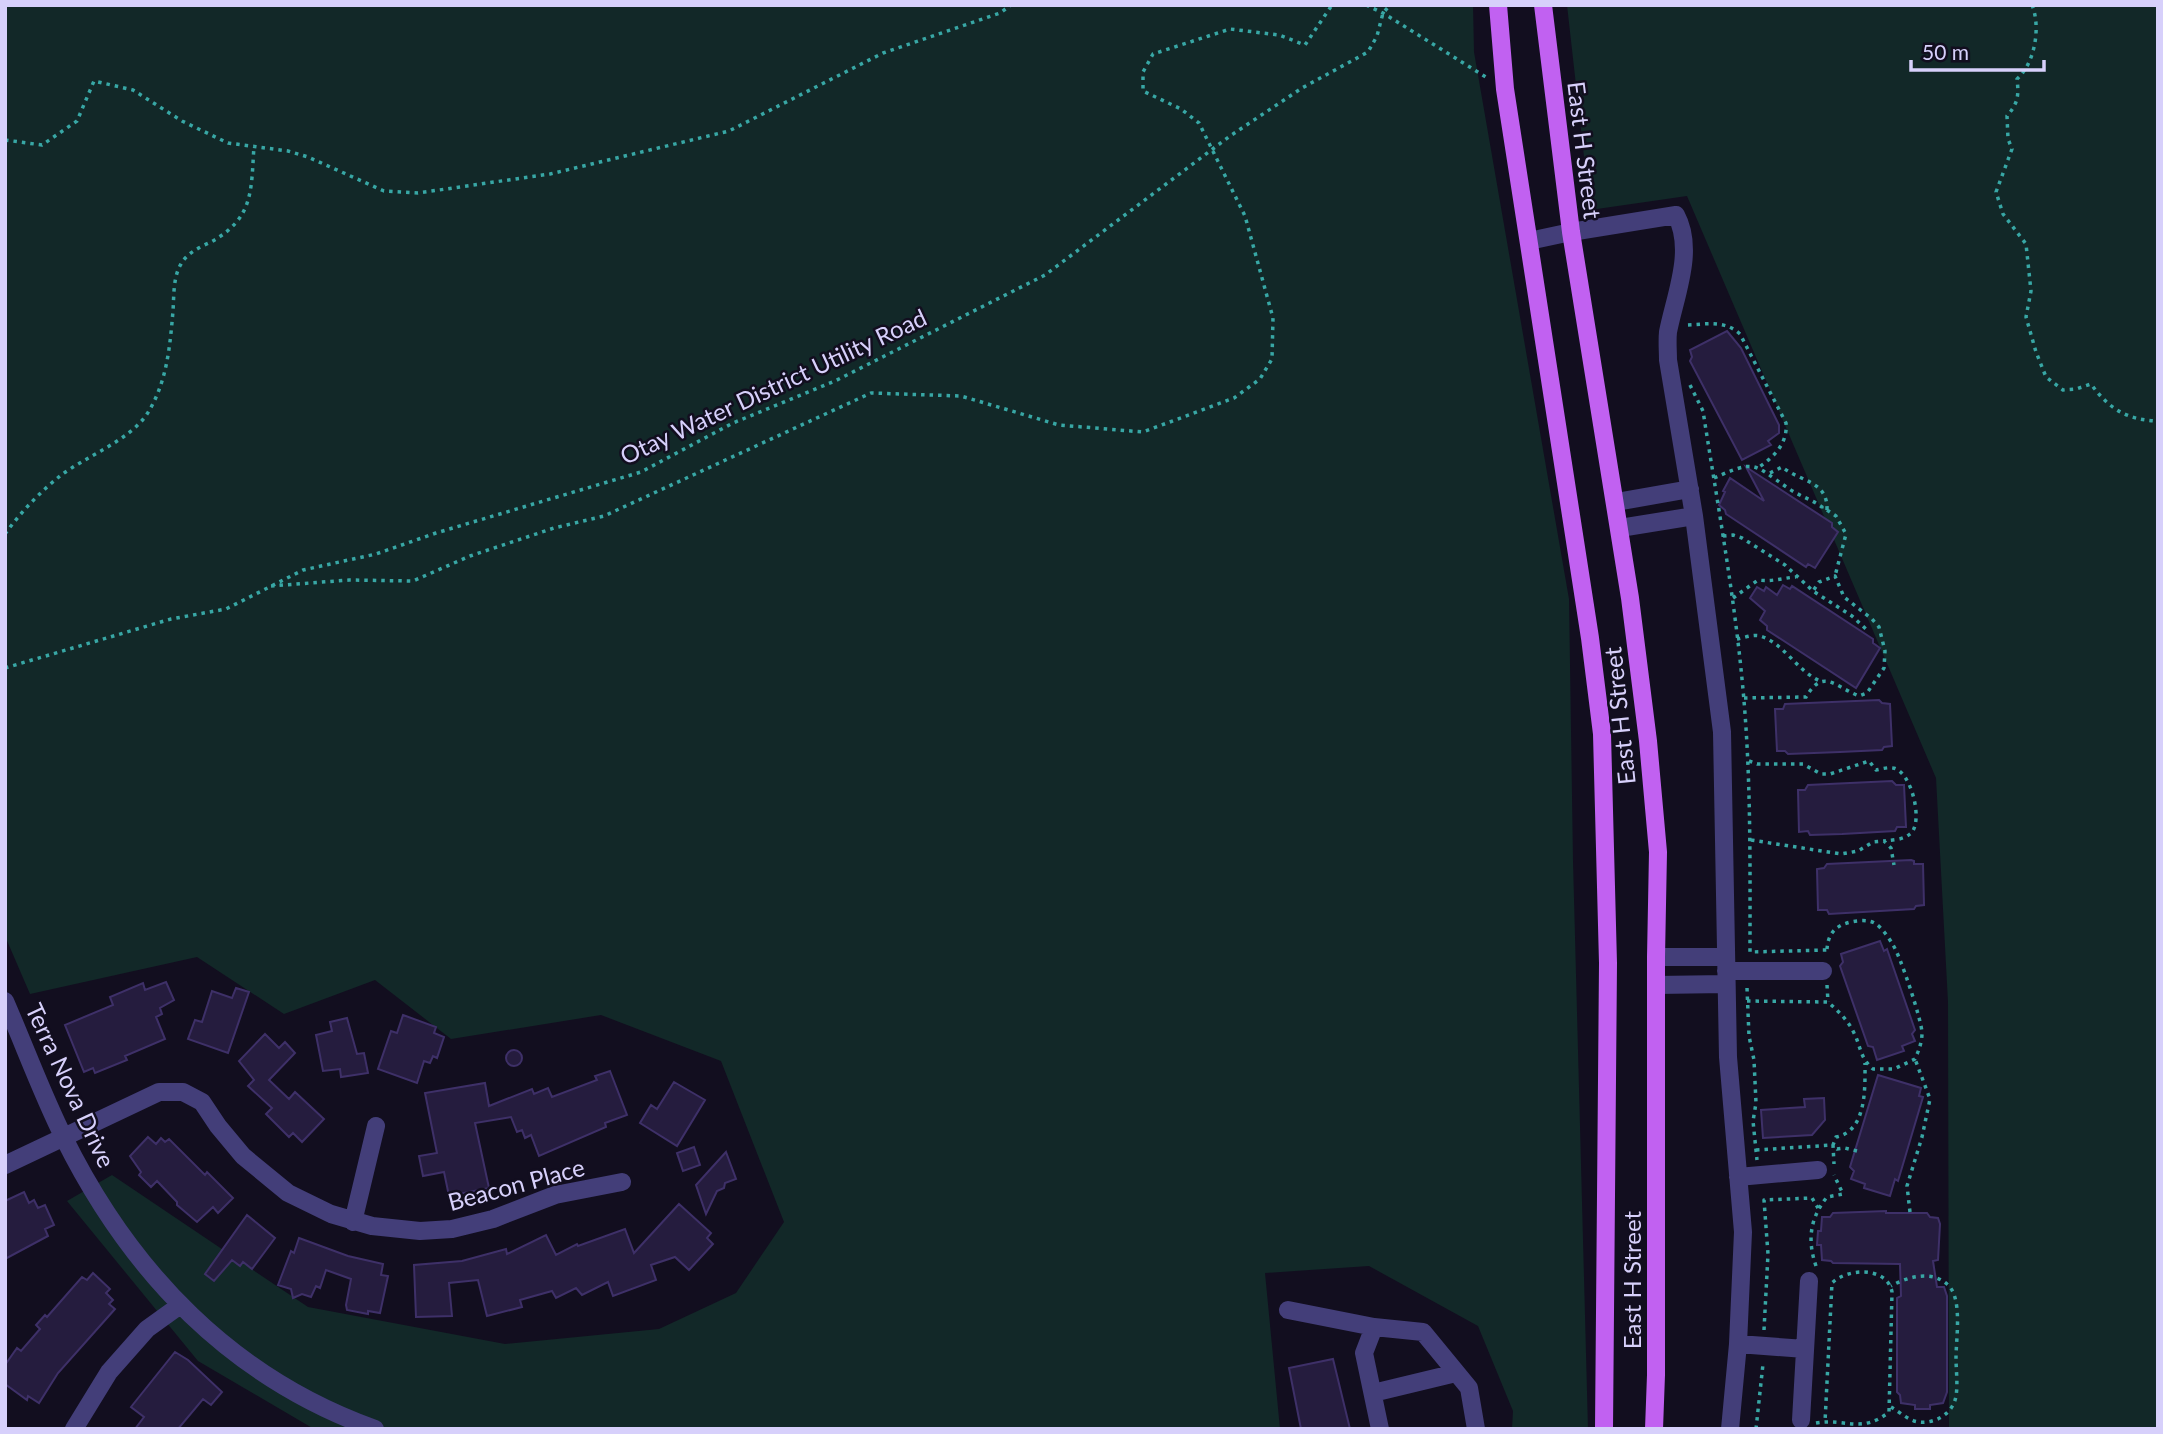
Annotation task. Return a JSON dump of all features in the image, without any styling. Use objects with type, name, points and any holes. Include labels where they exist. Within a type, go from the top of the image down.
[{"type":"main road","name":"East H Street","points":[[1497,5],[1506,89],[1590,638],[1602,734],[1608,963],[1604,1429]]},
{"type":"main road","name":"East H Street","points":[[1542,5],[1571,232],[1620,528],[1648,741],[1658,852],[1654,1429]]},
{"type":"street","points":[[1529,241],[1676,215],[1681,224],[1684,267],[1668,335],[1668,360],[1694,516],[1722,732],[1728,1057],[1743,1232],[1738,1344],[1730,1429]]},
{"type":"street","points":[[1616,502],[1690,489]]},
{"type":"street","points":[[1620,528],[1694,516]]},
{"type":"street","points":[[1656,957],[1726,971]]},
{"type":"street","points":[[1656,985],[1726,971],[1826,970]]},
{"type":"street","name":"Terra Nova Drive","points":[[5,1002],[64,1139],[109,1217],[179,1306],[216,1339],[264,1375],[317,1405],[375,1429]]},
{"type":"street","name":"Beacon Place","points":[[5,1165],[159,1092],[183,1092],[202,1102],[243,1156],[273,1182],[309,1204],[353,1222],[391,1230],[452,1228],[493,1219],[555,1195],[622,1182]]},
{"type":"street","points":[[353,1222],[376,1126]]},
{"type":"street","points":[[1738,1177],[1818,1170]]},
{"type":"street","points":[[1801,1420],[1805,1349],[1816,1277]]},
{"type":"street","points":[[74,1429],[108,1372],[148,1329],[179,1306]]},
{"type":"street","points":[[1288,1310],[1374,1327],[1423,1332],[1469,1388],[1473,1428]]},
{"type":"street","points":[[1374,1327],[1364,1353],[1380,1429]]},
{"type":"street","points":[[1738,1344],[1805,1349]]},
{"type":"street","points":[[1373,1393],[1456,1373]]},
{"type":"path","points":[[5,140],[42,145],[77,121],[94,81],[133,90],[182,121],[228,143],[288,151],[308,157],[384,191],[418,193],[550,174],[729,131],[883,53],[1000,13],[1011,5]]},
{"type":"path","points":[[271,586],[349,580],[413,581],[470,556],[554,528],[604,516],[871,393],[961,396],[1059,425],[1143,432],[1234,398],[1259,379],[1272,359],[1273,318],[1245,216],[1199,123],[1181,109],[1143,92],[1143,72],[1153,54],[1230,29],[1279,35],[1305,45],[1332,5]]},
{"type":"path","points":[[1366,5],[1506,89]]},
{"type":"path","name":"Otay Water District Utility Road","points":[[5,668],[47,653],[171,618],[226,609],[303,570],[376,554],[436,533],[641,472],[733,423],[835,381],[1045,275],[1213,149],[1302,88],[1368,52],[1377,36],[1383,13],[1390,5]]},
{"type":"path","points":[[2032,5],[2038,19],[2030,61],[2026,71],[2017,79],[2017,105],[2007,116],[2008,139],[2012,149],[1996,192],[2003,214],[2026,244],[2031,291],[2026,317],[2036,352],[2046,377],[2063,390],[2091,384],[2103,401],[2136,420],[2158,421]]},
{"type":"path","points":[[5,534],[33,500],[61,475],[134,428],[146,415],[157,394],[169,357],[175,283],[181,264],[191,253],[225,234],[240,220],[251,191],[254,146]]},
{"type":"path","points":[[1682,325],[1714,323],[1733,327],[1749,350],[1786,423],[1786,437],[1773,458],[1759,467],[1738,467],[1714,478]]},
{"type":"path","points":[[1685,380],[1701,403],[1733,598],[1749,761],[1750,952],[1827,950]]},
{"type":"path","points":[[1737,639],[1760,636],[1777,646],[1807,674],[1858,696],[1867,693],[1884,668],[1879,627],[1844,597],[1835,576],[1846,534],[1836,516],[1811,499],[1789,489],[1759,467]]},
{"type":"path","points":[[1769,474],[1783,467],[1800,478],[1812,481],[1827,500],[1820,513]]},
{"type":"path","points":[[1723,536],[1742,538],[1785,565],[1812,592],[1852,616],[1867,630]]},
{"type":"path","points":[[1812,592],[1819,582],[1835,576]]},
{"type":"path","points":[[1733,598],[1758,580],[1770,582],[1796,577]]},
{"type":"path","points":[[1744,698],[1806,697],[1814,684],[1820,681]]},
{"type":"path","points":[[1749,761],[1757,764],[1803,764],[1821,774],[1840,772],[1868,761],[1876,770],[1892,768],[1910,784],[1916,823],[1909,836],[1873,842],[1858,851],[1841,854],[1751,840]]},
{"type":"path","points":[[1884,841],[1891,848],[1894,865]]},
{"type":"path","points":[[1828,1002],[1827,950],[1828,939],[1833,931],[1853,921],[1871,921],[1877,924],[1894,945],[1921,1023],[1921,1043],[1915,1059],[1930,1099],[1907,1186],[1910,1212]]},
{"type":"path","points":[[1748,988],[1749,1036],[1755,1071],[1757,1163]]},
{"type":"path","points":[[1747,1001],[1828,1002],[1845,1018],[1855,1034],[1860,1054],[1873,1069],[1894,1069],[1915,1059]]},
{"type":"path","points":[[1832,1283],[1816,1277],[1810,1241],[1812,1223],[1818,1208],[1827,1197],[1843,1194],[1835,1180],[1833,1145],[1836,1137],[1846,1135],[1856,1124],[1864,1097],[1866,1063]]},
{"type":"path","points":[[1756,1150],[1833,1145],[1837,1149],[1857,1151]]},
{"type":"path","points":[[1764,1335],[1768,1254],[1764,1200],[1812,1198],[1818,1208]]},
{"type":"path","points":[[1853,1271],[1879,1276],[1891,1286],[1891,1407],[1885,1416],[1865,1427],[1825,1422],[1832,1283],[1839,1276],[1853,1271]]},
{"type":"path","points":[[1891,1286],[1907,1277],[1930,1277],[1948,1285],[1957,1301],[1956,1395],[1950,1410],[1943,1417],[1921,1422],[1913,1421],[1891,1407]]},
{"type":"path","points":[[1756,1429],[1763,1360]]},
{"type":"green space","points":[[5,5],[1473,5],[1474,52],[1569,599],[1588,1429],[1512,1429],[1513,1411],[1478,1326],[1369,1266],[1265,1273],[1280,1429],[314,1429],[198,1361],[67,1201],[112,1175],[308,1307],[505,1344],[659,1329],[736,1293],[784,1222],[721,1061],[601,1015],[451,1039],[375,980],[284,1014],[197,957],[30,994],[5,936]]},
{"type":"green space","points":[[1567,5],[2158,5],[2158,1429],[1949,1429],[1948,1002],[1936,778],[1687,196],[1590,210]]},
{"type":"building","points":[[1727,331],[1741,348],[1779,425],[1779,433],[1768,441],[1771,445],[1742,460],[1690,361],[1690,350]]},
{"type":"building","points":[[1746,467],[1832,523],[1832,527],[1838,532],[1815,568],[1808,564],[1806,567],[1726,514],[1719,505],[1730,478],[1764,501]]},
{"type":"building","points":[[1783,585],[1790,589],[1792,586],[1873,639],[1873,643],[1880,648],[1856,688],[1767,630],[1767,626],[1760,620],[1765,611],[1750,598],[1757,587],[1764,591],[1766,587],[1777,595]]},
{"type":"building","points":[[1879,700],[1890,704],[1892,746],[1882,750],[1840,752],[1788,754],[1785,751],[1777,751],[1775,709],[1783,709],[1785,704]]},
{"type":"building","points":[[1892,781],[1896,785],[1904,785],[1906,827],[1897,827],[1895,831],[1842,834],[1810,835],[1808,831],[1799,832],[1798,790],[1805,790],[1808,785]]},
{"type":"building","points":[[1911,860],[1914,864],[1923,864],[1924,905],[1914,909],[1829,914],[1827,910],[1818,910],[1817,869],[1824,868],[1827,864]]},
{"type":"building","points":[[1880,941],[1884,951],[1887,949],[1915,1030],[1912,1034],[1915,1041],[1902,1046],[1904,1051],[1877,1060],[1873,1047],[1868,1046],[1840,966],[1843,962],[1841,954]]},
{"type":"building","points":[[166,982],[174,1000],[160,1008],[162,1014],[156,1017],[165,1039],[125,1056],[127,1060],[95,1073],[93,1068],[84,1072],[65,1025],[113,1005],[110,997],[143,983],[145,990]]},
{"type":"building","points":[[236,988],[249,992],[228,1053],[188,1039],[195,1020],[202,1022],[212,991],[232,998]]},
{"type":"building","points":[[403,1015],[436,1027],[434,1033],[444,1037],[437,1058],[433,1056],[430,1063],[424,1061],[417,1083],[378,1069],[391,1031],[397,1033]]},
{"type":"building","points":[[347,1018],[357,1054],[364,1053],[368,1073],[341,1077],[340,1069],[323,1071],[316,1035],[332,1031],[330,1022]]},
{"type":"building","points":[[265,1034],[279,1048],[285,1042],[295,1053],[269,1080],[289,1099],[295,1092],[324,1119],[302,1142],[293,1133],[289,1137],[266,1114],[272,1108],[248,1086],[254,1080],[239,1061]]},
{"type":"building","points":[[511,1050],[517,1050],[522,1058],[520,1064],[511,1066],[506,1061],[506,1055]]},
{"type":"building","points":[[610,1071],[627,1115],[605,1123],[606,1127],[539,1156],[531,1135],[525,1138],[522,1130],[517,1132],[511,1117],[475,1123],[489,1188],[449,1196],[444,1172],[423,1176],[419,1156],[437,1153],[425,1093],[485,1083],[489,1106],[532,1089],[534,1094],[548,1088],[552,1097],[597,1080],[595,1076]]},
{"type":"building","points":[[1878,1075],[1921,1088],[1919,1096],[1923,1097],[1898,1181],[1895,1179],[1890,1196],[1864,1188],[1865,1184],[1851,1179],[1854,1171],[1850,1167]]},
{"type":"building","points":[[674,1082],[705,1100],[677,1146],[640,1123],[651,1105],[657,1109]]},
{"type":"building","points":[[1824,1098],[1825,1120],[1812,1135],[1763,1138],[1761,1110],[1805,1107],[1804,1099]]},
{"type":"building","points":[[148,1137],[156,1144],[161,1138],[165,1142],[169,1139],[233,1198],[218,1213],[213,1207],[197,1222],[177,1205],[157,1181],[151,1187],[139,1175],[141,1172],[130,1156]]},
{"type":"building","points":[[694,1147],[700,1165],[683,1171],[677,1153]]},
{"type":"building","points":[[726,1152],[736,1179],[725,1183],[724,1188],[717,1191],[706,1214],[696,1185]]},
{"type":"building","points":[[24,1192],[29,1203],[34,1200],[38,1208],[45,1205],[54,1225],[45,1229],[48,1236],[5,1259],[5,1201]]},
{"type":"building","points":[[679,1204],[711,1233],[707,1238],[713,1244],[689,1270],[675,1257],[651,1265],[656,1280],[613,1296],[608,1282],[582,1295],[576,1288],[556,1298],[552,1291],[520,1300],[522,1307],[487,1316],[478,1280],[449,1283],[452,1316],[416,1317],[414,1265],[462,1261],[506,1249],[507,1254],[546,1235],[556,1255],[577,1244],[578,1246],[625,1229],[634,1253]]},
{"type":"building","points":[[1833,1213],[1927,1213],[1930,1217],[1938,1218],[1940,1224],[1938,1260],[1933,1261],[1937,1287],[1944,1287],[1947,1296],[1947,1392],[1943,1403],[1930,1405],[1930,1409],[1915,1409],[1915,1405],[1901,1403],[1897,1392],[1897,1298],[1901,1296],[1900,1264],[1833,1263],[1822,1260],[1821,1245],[1817,1245],[1822,1217],[1830,1217]]},
{"type":"building","points":[[247,1215],[275,1238],[252,1269],[243,1262],[240,1266],[232,1260],[214,1281],[205,1274]]},
{"type":"building","points":[[299,1238],[348,1256],[383,1264],[381,1275],[388,1276],[380,1313],[347,1310],[351,1279],[326,1270],[320,1288],[316,1286],[311,1297],[302,1294],[293,1298],[291,1289],[278,1285]]},
{"type":"building","points":[[93,1273],[110,1289],[106,1293],[113,1300],[109,1304],[115,1309],[58,1373],[39,1403],[28,1396],[27,1400],[5,1384],[5,1365],[17,1348],[21,1351],[40,1329],[36,1325],[45,1315],[47,1317],[82,1277],[87,1280]]},
{"type":"building","points":[[175,1352],[188,1360],[222,1392],[211,1405],[203,1399],[178,1429],[135,1429],[144,1417],[131,1407]]},
{"type":"building","points":[[1333,1359],[1350,1429],[1301,1429],[1289,1368]]}]
